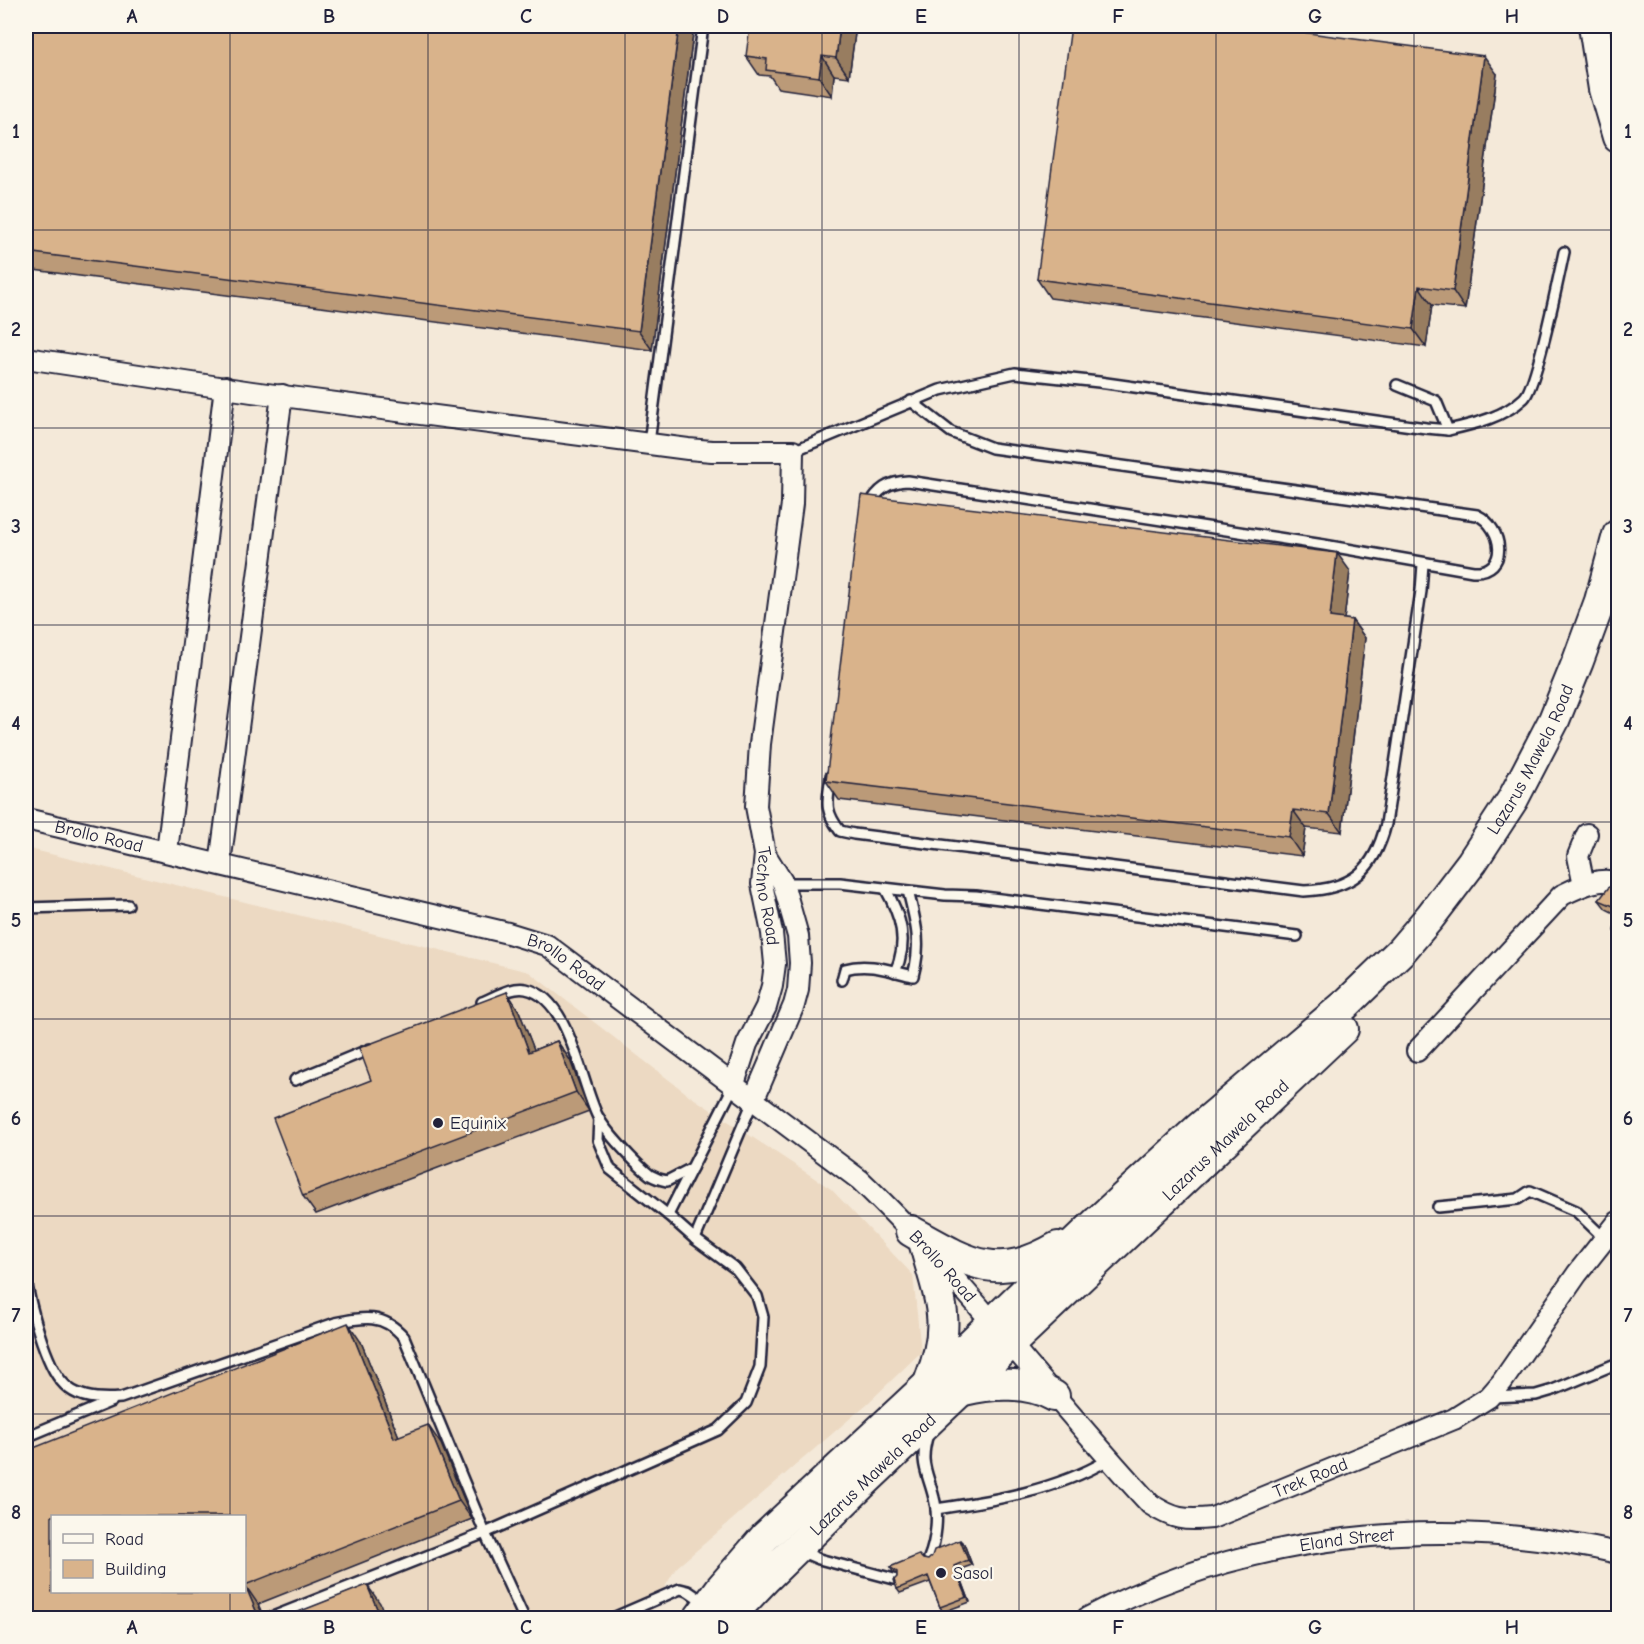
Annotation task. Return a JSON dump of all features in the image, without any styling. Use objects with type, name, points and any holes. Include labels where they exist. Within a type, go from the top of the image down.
[{"type":"main road","points":[[1594,26],[1604,89],[1618,137]]},
{"type":"main road","name":"Lazarus Mawela Road","points":[[718,1613],[737,1568],[765,1537],[928,1386],[1098,1221],[1198,1130],[1345,1005],[1401,951],[1430,917],[1472,862],[1513,799],[1545,738],[1578,661],[1609,573],[1618,535]]},
{"type":"main road","name":"Lazarus Mawela Road","points":[[718,1613],[796,1549],[1369,1004],[1419,952],[1446,920],[1506,837],[1541,776],[1593,663],[1618,587]]},
{"type":"main road","points":[[918,1238],[964,1258],[990,1266],[1011,1267],[1045,1255],[1098,1221]]},
{"type":"main road","points":[[918,1238],[940,1298],[944,1321],[939,1359],[928,1386]]},
{"type":"main road","points":[[964,1390],[1003,1385],[1044,1390],[1053,1396]]},
{"type":"street","points":[[26,358],[282,395],[712,451],[793,451],[792,504],[757,773],[756,806],[765,854]]},
{"type":"street","points":[[167,851],[225,387]]},
{"type":"street","points":[[220,864],[282,395]]},
{"type":"street","name":"Brollo Road","points":[[26,819],[540,942],[860,1180],[918,1238],[993,1321]]},
{"type":"street","points":[[1584,885],[1578,856],[1587,834]]},
{"type":"street","name":"Techno Road","points":[[753,1101],[785,1029],[798,990],[800,963],[798,936],[783,883],[765,854]]},
{"type":"street","name":"Techno Road","points":[[734,1087],[747,1044],[759,1022],[772,986],[775,964],[762,885],[765,854]]},
{"type":"street","points":[[1417,1051],[1562,894],[1584,885],[1610,880],[1618,884]]},
{"type":"street","name":"Trek Road","points":[[993,1321],[1053,1396],[1108,1460],[1150,1504],[1180,1520],[1212,1518],[1454,1419],[1489,1397],[1514,1367],[1577,1274],[1618,1222]]},
{"type":"street","name":"Eland Street","points":[[1088,1618],[1129,1598],[1195,1574],[1254,1557],[1339,1539],[1371,1535],[1468,1533],[1549,1541],[1618,1553]]},
{"type":"lane","points":[[649,443],[703,26]]},
{"type":"lane","points":[[793,451],[940,390],[1015,373],[1099,382],[1426,428],[1448,430],[1478,423],[1509,409],[1526,396],[1540,352],[1564,252]]},
{"type":"lane","points":[[1397,385],[1436,401],[1448,430]]},
{"type":"lane","points":[[866,517],[868,507],[877,492],[894,482],[908,481],[1312,543],[1423,564],[1484,572],[1493,566],[1497,558],[1498,540],[1495,531],[1483,518],[1458,511],[992,448],[951,432],[911,401]]},
{"type":"lane","points":[[832,769],[827,805],[830,816],[840,831],[1000,854],[1304,891],[1334,888],[1356,876],[1381,846],[1390,800],[1423,564]]},
{"type":"lane","points":[[762,885],[840,883],[945,895],[976,896],[1297,936]]},
{"type":"lane","points":[[885,888],[896,907],[902,927],[900,960],[895,972]]},
{"type":"lane","points":[[842,980],[845,969],[857,965],[913,976],[919,950],[917,926],[908,891]]},
{"type":"lane","points":[[26,908],[128,905]]},
{"type":"lane","points":[[468,1008],[511,990],[525,988],[544,997],[561,1018],[599,1118],[633,1160],[652,1177],[667,1181],[692,1168]]},
{"type":"lane","points":[[295,1080],[381,1044]]},
{"type":"lane","points":[[668,1215],[734,1087]]},
{"type":"lane","points":[[694,1239],[753,1101]]},
{"type":"lane","points":[[270,1618],[485,1533],[718,1430],[746,1403],[760,1366],[763,1317],[757,1296],[736,1269],[694,1239],[610,1169],[598,1140],[599,1118]]},
{"type":"lane","points":[[1438,1207],[1518,1199],[1530,1191],[1576,1211],[1605,1239]]},
{"type":"lane","points":[[26,1278],[28,1306],[51,1367],[61,1383],[78,1395],[99,1400],[120,1398]]},
{"type":"lane","points":[[26,1437],[120,1398],[335,1323],[375,1318],[395,1326],[404,1337],[485,1533],[524,1618]]},
{"type":"lane","points":[[1489,1397],[1536,1395],[1618,1363]]},
{"type":"lane","points":[[929,1558],[934,1539],[936,1509],[924,1459],[933,1419]]},
{"type":"lane","points":[[936,1509],[1035,1492],[1078,1477],[1108,1460]]},
{"type":"lane","points":[[796,1549],[819,1559],[894,1579]]},
{"type":"lane","points":[[613,1618],[680,1589],[688,1591],[718,1613]]},
{"type":"shaded area","points":[[26,848],[529,972],[690,1096],[831,1189],[913,1275],[921,1352],[868,1403],[676,1568],[647,1618],[26,1618]]},
{"type":"building","points":[[26,26],[679,26],[639,331],[26,252]]},
{"type":"building","points":[[750,26],[840,26],[836,58],[822,56],[819,77],[766,70],[767,59],[746,56]]},
{"type":"building","points":[[1071,26],[1255,26],[1484,56],[1453,291],[1419,286],[1413,329],[1037,279]]},
{"type":"building","points":[[861,495],[1337,553],[1330,617],[1352,620],[1329,814],[1293,810],[1289,837],[826,781]]},
{"type":"building","points":[[1609,887],[1618,891],[1618,908],[1599,900]]},
{"type":"building","points":[[1618,915],[1618,932],[1614,931]]},
{"type":"building","name":"Equinix","points":[[507,992],[529,1052],[557,1041],[576,1092],[303,1196],[273,1118],[371,1080],[359,1048]]},
{"type":"building","points":[[348,1323],[394,1438],[428,1425],[459,1501],[246,1585],[246,1515],[51,1515],[51,1593],[246,1593],[246,1587],[259,1618],[26,1618],[26,1451]]},
{"type":"building","points":[[960,1540],[968,1560],[954,1566],[967,1597],[940,1607],[928,1576],[897,1589],[894,1580],[897,1572],[890,1567],[919,1555],[928,1560],[934,1550]]},
{"type":"building","points":[[367,1585],[381,1618],[283,1618]]},
{"type":"place","name":"Equinix","points":[[438,1123]]},
{"type":"place","name":"Sasol","points":[[941,1573]]}]
